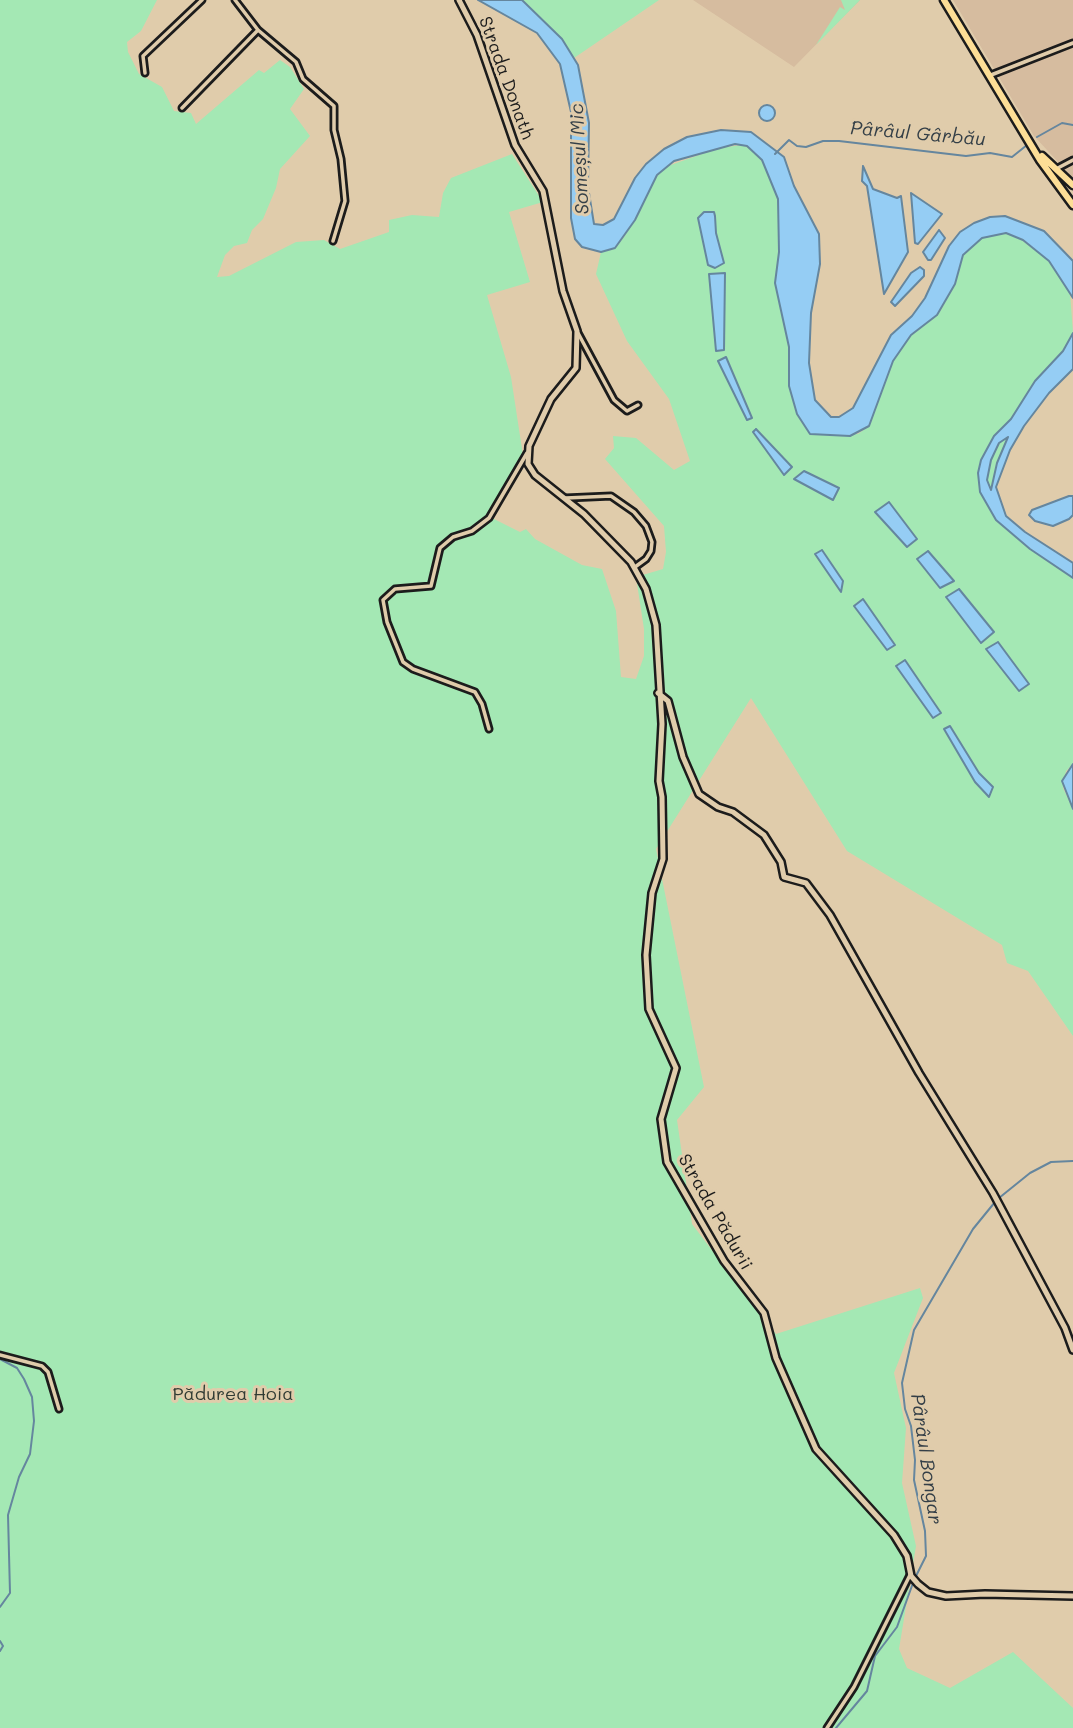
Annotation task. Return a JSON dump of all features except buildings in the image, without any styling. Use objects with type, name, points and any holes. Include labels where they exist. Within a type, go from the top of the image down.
[{"type":"main road","points":[[947,0],[1030,142],[1073,205]]},
{"type":"main road","points":[[1030,142],[1055,170],[1073,185]]},
{"type":"street","points":[[145,73],[143,56],[202,0]]},
{"type":"street","points":[[235,0],[258,30],[296,62],[303,79],[334,106],[334,130],[341,159],[345,201],[333,241]]},
{"type":"street","name":"Strada Donath","points":[[459,0],[477,35],[514,145],[543,191],[563,291],[577,331],[576,368],[551,399],[527,453]]},
{"type":"street","points":[[182,107],[258,30]]},
{"type":"street","points":[[991,75],[1073,43]]},
{"type":"street","points":[[1055,170],[1073,160]]},
{"type":"street","points":[[577,331],[614,400],[627,411],[638,405]]},
{"type":"street","points":[[489,729],[482,704],[475,692],[410,668],[402,662],[387,622],[383,600],[388,593],[397,589],[430,586],[440,548],[453,537],[472,531],[489,518],[527,453]]},
{"type":"street","name":"Strada Pădurii","points":[[527,453],[535,475],[565,498],[635,567],[646,589],[656,625],[658,693],[662,724],[659,778],[663,859],[652,893],[646,955],[649,1009],[676,1068],[661,1119],[666,1158],[723,1261],[764,1313],[773,1351],[813,1443],[827,1464],[894,1535],[907,1556],[911,1577],[928,1592],[946,1596],[1073,1596]]},
{"type":"street","points":[[565,498],[611,496],[634,512],[646,526],[652,542],[646,559],[635,567]]},
{"type":"street","name":"Strada Pădurii","points":[[658,693],[668,701],[696,790],[702,797],[733,812],[764,835],[781,862],[783,877],[803,881],[816,896],[993,1193],[1065,1328],[1073,1350]]},
{"type":"street","points":[[0,1355],[42,1366],[48,1372],[59,1409]]},
{"type":"street","points":[[827,1728],[855,1687],[911,1577]]},
{"type":"shaded area","points":[[693,0],[860,0],[794,67]]},
{"type":"shaded area","points":[[953,0],[1073,0],[1073,178],[1034,136]]},
{"type":"green space","name":"Pădurea Hoia","points":[[0,0],[157,0],[141,31],[127,42],[128,52],[139,74],[162,87],[174,111],[191,113],[196,124],[259,70],[264,73],[280,60],[290,67],[304,89],[290,109],[310,136],[280,169],[276,188],[263,219],[252,230],[247,243],[234,246],[225,255],[217,277],[229,276],[296,242],[324,240],[340,249],[389,232],[389,220],[412,215],[439,217],[443,193],[451,178],[512,154],[543,202],[509,212],[530,282],[487,295],[511,377],[524,462],[492,518],[520,532],[526,529],[535,539],[582,565],[602,569],[616,611],[621,677],[636,679],[644,656],[644,629],[636,577],[663,569],[666,552],[664,526],[605,459],[614,448],[613,436],[636,438],[674,470],[690,461],[669,399],[627,341],[596,274],[601,252],[615,248],[624,237],[657,175],[668,166],[719,148],[742,145],[753,150],[766,167],[778,199],[789,347],[789,386],[801,422],[815,435],[858,434],[869,426],[893,361],[911,335],[941,310],[955,284],[963,255],[974,242],[997,232],[1015,235],[1049,261],[1070,293],[1073,333],[1069,343],[1027,393],[1011,419],[994,436],[981,460],[978,473],[980,492],[996,520],[1030,549],[1073,578],[1073,764],[1066,771],[1063,788],[1073,809],[1073,1036],[1028,971],[1007,963],[1002,945],[847,851],[751,698],[656,849],[704,1087],[677,1120],[692,1224],[776,1334],[920,1288],[923,1298],[894,1373],[906,1428],[902,1483],[916,1546],[899,1649],[907,1668],[950,1688],[1013,1652],[1073,1708],[1073,1728],[0,1728]]},
{"type":"green space","points":[[522,0],[659,0],[574,58],[562,39]]},
{"type":"green space","points":[[841,0],[860,0],[816,45],[840,7],[845,10]]},
{"type":"green space","points":[[1008,436],[991,490],[987,480],[991,460],[999,443]]},
{"type":"water","name":"Someșul Mic","points":[[478,0],[522,0],[562,39],[578,65],[589,123],[588,187],[594,224],[603,225],[614,219],[635,178],[646,164],[664,149],[687,137],[721,130],[751,132],[784,157],[794,186],[819,234],[820,264],[811,313],[809,363],[815,400],[831,417],[839,417],[853,408],[891,335],[912,316],[925,298],[949,246],[960,232],[974,223],[990,217],[1005,216],[1044,231],[1073,261],[1073,298],[1049,261],[1023,240],[1006,233],[982,238],[963,255],[955,284],[937,315],[911,335],[893,361],[869,426],[850,436],[810,434],[797,414],[789,386],[789,347],[775,283],[779,252],[778,199],[762,160],[747,146],[735,144],[674,161],[657,175],[635,220],[615,248],[601,252],[582,247],[575,239],[571,218],[571,112],[560,64],[537,33]]},
{"type":"water","points":[[767,105],[773,107],[773,119],[767,121],[761,119],[759,113],[761,107]]},
{"type":"water","points":[[863,166],[873,189],[897,198],[901,196],[908,252],[884,294],[867,186],[862,181]]},
{"type":"water","points":[[911,193],[942,214],[918,244],[915,243]]},
{"type":"water","points":[[704,212],[714,212],[715,216],[716,233],[724,263],[715,268],[708,265],[698,218]]},
{"type":"water","points":[[939,230],[945,238],[931,260],[928,260],[923,252]]},
{"type":"water","points":[[920,267],[924,270],[924,276],[895,306],[891,302],[911,273]]},
{"type":"water","points":[[725,273],[724,350],[716,351],[709,274]]},
{"type":"water","points":[[1073,333],[1073,369],[1049,393],[1024,426],[1010,450],[996,487],[1006,516],[1025,532],[1073,563],[1073,578],[1030,549],[996,520],[980,492],[978,473],[981,460],[994,436],[1011,419],[1035,381],[1063,351]],"holes":[[[1008,437],[997,463],[991,490],[987,480],[991,460],[999,443]]]},
{"type":"water","points":[[726,357],[752,418],[747,420],[718,361]]},
{"type":"water","points":[[756,429],[792,467],[784,475],[753,432]]},
{"type":"water","points":[[804,471],[839,488],[833,500],[794,479]]},
{"type":"water","points":[[1073,496],[1073,515],[1069,519],[1053,526],[1035,521],[1029,515],[1032,510]]},
{"type":"water","points":[[889,502],[917,539],[907,547],[875,512]]},
{"type":"water","points":[[822,550],[843,581],[841,592],[815,554]]},
{"type":"water","points":[[928,551],[954,581],[940,588],[917,559]]},
{"type":"water","points":[[959,589],[994,632],[981,643],[946,597]]},
{"type":"water","points":[[863,599],[895,645],[887,650],[854,606]]},
{"type":"water","points":[[998,642],[1029,684],[1019,691],[986,649]]},
{"type":"water","points":[[905,660],[941,713],[933,718],[896,666]]},
{"type":"water","points":[[950,726],[979,773],[993,787],[989,797],[975,782],[944,729]]},
{"type":"water","points":[[1073,764],[1073,809],[1062,781]]},
{"type":"waterway","name":"Pârâul Gârbău","points":[[1037,137],[1062,123],[1073,125]]},
{"type":"waterway","name":"Pârâul Gârbău","points":[[775,154],[789,140],[797,146],[806,147],[823,141],[839,141],[966,156],[990,153],[1012,157],[1027,145]]},
{"type":"waterway","name":"Pârâul Bongar","points":[[999,1198],[1030,1173],[1051,1162],[1073,1161]]},
{"type":"waterway","name":"Pârâul Bongar","points":[[915,1578],[926,1556],[925,1531],[914,1480],[915,1460],[911,1426],[905,1409],[902,1383],[914,1330],[973,1229],[995,1202]]},
{"type":"waterway","points":[[0,1359],[17,1368],[24,1379],[32,1397],[34,1421],[30,1454],[19,1477],[8,1515],[10,1593],[0,1607]]},
{"type":"waterway","name":"Pârâul Bongar","points":[[836,1728],[867,1691],[875,1656],[897,1627],[913,1583]]},
{"type":"waterway","points":[[0,1641],[3,1646],[0,1651]]}]
